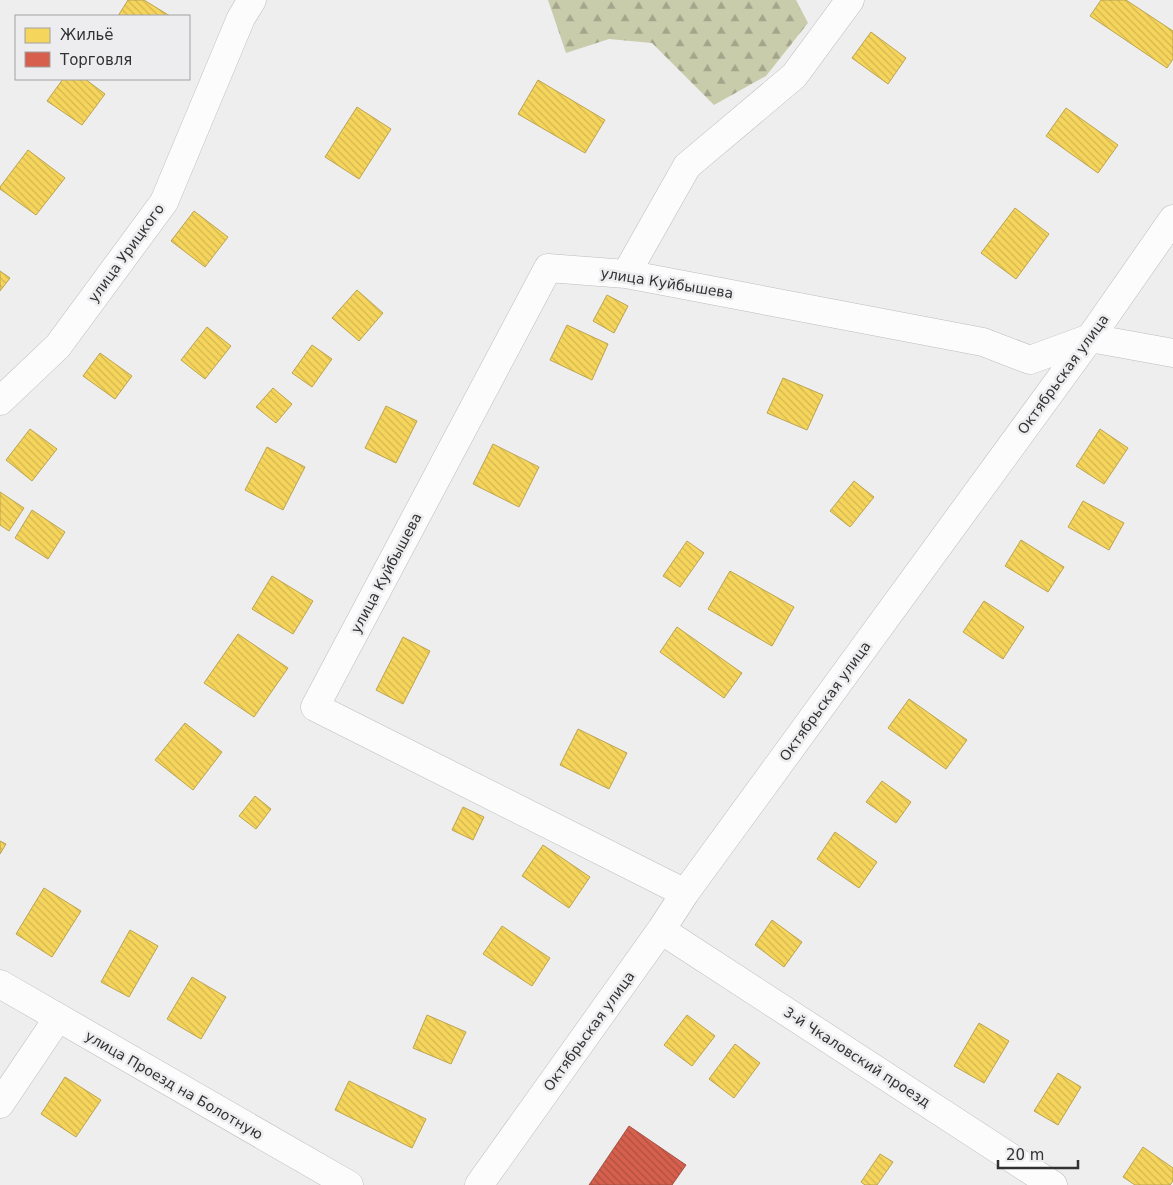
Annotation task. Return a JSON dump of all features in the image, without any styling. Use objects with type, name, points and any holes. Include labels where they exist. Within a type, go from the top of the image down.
[{"type":"street","name":"улица Урицкого","points":[[0,400],[58,346],[164,202],[241,18],[252,0]]},
{"type":"street","points":[[626,274],[687,166],[794,76],[850,0]]},
{"type":"street","name":"Октябрьская улица","points":[[479,1185],[661,930],[685,893],[1090,338],[1173,219]]},
{"type":"street","name":"улица Куйбышева","points":[[685,893],[315,706],[548,268],[626,274],[982,342],[1030,360],[1090,338]]},
{"type":"street","points":[[1090,338],[1173,353]]},
{"type":"street","name":"3-й Чкаловский проезд","points":[[661,930],[1053,1185]]},
{"type":"street","name":"улица Проезд на Болотную","points":[[0,984],[349,1185]]},
{"type":"street","points":[[0,1104],[58,1018]]},
{"type":"green space","points":[[548,0],[796,0],[808,23],[766,76],[714,105],[652,43],[609,39],[566,53]]},
{"type":"building: Жильё","points":[[128,0],[144,0],[168,15],[119,15]]},
{"type":"building: Жильё","points":[[1101,0],[1126,0],[1173,31],[1173,59],[1167,68],[1090,16]]},
{"type":"building: Жильё","points":[[871,32],[906,58],[888,84],[852,58]]},
{"type":"building: Жильё","points":[[62,80],[86,80],[105,94],[82,125],[47,101]]},
{"type":"building: Жильё","points":[[538,80],[605,120],[585,153],[518,114]]},
{"type":"building: Жильё","points":[[357,107],[391,129],[359,179],[325,157]]},
{"type":"building: Жильё","points":[[1066,108],[1118,145],[1098,173],[1046,136]]},
{"type":"building: Жильё","points":[[28,150],[65,178],[36,215],[0,189]]},
{"type":"building: Жильё","points":[[1015,208],[1049,234],[1016,279],[981,253]]},
{"type":"building: Жильё","points":[[194,211],[228,237],[205,267],[171,241]]},
{"type":"building: Жильё","points":[[0,271],[10,278],[0,291]]},
{"type":"building: Жильё","points":[[357,290],[383,313],[359,341],[332,318]]},
{"type":"building: Жильё","points":[[607,295],[628,306],[614,333],[593,321]]},
{"type":"building: Жильё","points":[[567,325],[608,344],[592,380],[550,360]]},
{"type":"building: Жильё","points":[[207,327],[231,346],[205,379],[181,360]]},
{"type":"building: Жильё","points":[[312,345],[332,359],[312,387],[292,373]]},
{"type":"building: Жильё","points":[[100,353],[132,376],[115,399],[83,376]]},
{"type":"building: Жильё","points":[[783,378],[823,395],[807,430],[767,413]]},
{"type":"building: Жильё","points":[[273,388],[292,404],[276,423],[256,407]]},
{"type":"building: Жильё","points":[[386,406],[417,421],[396,463],[365,448]]},
{"type":"building: Жильё","points":[[30,429],[57,449],[32,481],[6,460]]},
{"type":"building: Жильё","points":[[1100,429],[1128,448],[1104,484],[1076,466]]},
{"type":"building: Жильё","points":[[493,444],[539,467],[519,507],[473,484]]},
{"type":"building: Жильё","points":[[267,447],[305,467],[283,510],[245,490]]},
{"type":"building: Жильё","points":[[854,481],[874,497],[850,527],[830,511]]},
{"type":"building: Жильё","points":[[0,492],[24,508],[9,531],[0,525]]},
{"type":"building: Жильё","points":[[1083,501],[1124,523],[1109,550],[1068,527]]},
{"type":"building: Жильё","points":[[32,510],[65,532],[48,559],[15,538]]},
{"type":"building: Жильё","points":[[1021,540],[1064,567],[1048,592],[1005,566]]},
{"type":"building: Жильё","points":[[687,541],[704,553],[680,587],[663,576]]},
{"type":"building: Жильё","points":[[730,571],[794,607],[772,646],[708,609]]},
{"type":"building: Жильё","points":[[272,576],[313,601],[293,634],[252,609]]},
{"type":"building: Жильё","points":[[984,601],[1024,627],[1003,659],[963,632]]},
{"type":"building: Жильё","points":[[677,627],[742,673],[724,698],[660,652]]},
{"type":"building: Жильё","points":[[238,634],[288,668],[254,717],[204,683]]},
{"type":"building: Жильё","points":[[403,637],[430,651],[403,704],[376,690]]},
{"type":"building: Жильё","points":[[909,699],[967,740],[946,769],[888,728]]},
{"type":"building: Жильё","points":[[185,723],[222,752],[193,790],[155,760]]},
{"type":"building: Жильё","points":[[578,729],[627,753],[609,789],[560,765]]},
{"type":"building: Жильё","points":[[882,781],[911,802],[896,823],[866,802]]},
{"type":"building: Жильё","points":[[255,796],[271,809],[256,829],[239,816]]},
{"type":"building: Жильё","points":[[463,807],[484,817],[473,840],[452,830]]},
{"type":"building: Жильё","points":[[835,832],[877,862],[859,888],[817,859]]},
{"type":"building: Жильё","points":[[0,841],[6,844],[0,854]]},
{"type":"building: Жильё","points":[[543,845],[590,877],[569,908],[522,876]]},
{"type":"building: Жильё","points":[[44,888],[81,911],[52,957],[16,934]]},
{"type":"building: Жильё","points":[[772,920],[802,942],[784,967],[755,945]]},
{"type":"building: Жильё","points":[[502,926],[550,958],[532,986],[483,954]]},
{"type":"building: Жильё","points":[[130,930],[158,946],[129,997],[101,982]]},
{"type":"building: Жильё","points":[[192,977],[226,997],[201,1039],[167,1019]]},
{"type":"building: Жильё","points":[[427,1015],[466,1032],[451,1064],[413,1048]]},
{"type":"building: Жильё","points":[[687,1015],[715,1036],[692,1066],[664,1045]]},
{"type":"building: Жильё","points":[[979,1023],[1009,1041],[984,1083],[954,1066]]},
{"type":"building: Жильё","points":[[735,1044],[760,1063],[734,1098],[709,1079]]},
{"type":"building: Жильё","points":[[1058,1073],[1081,1087],[1058,1125],[1034,1111]]},
{"type":"building: Жильё","points":[[65,1077],[101,1100],[76,1137],[41,1114]]},
{"type":"building: Жильё","points":[[349,1081],[426,1119],[412,1148],[335,1110]]},
{"type":"building: Жильё","points":[[1143,1147],[1173,1168],[1173,1181],[1170,1185],[1135,1185],[1123,1177]]},
{"type":"building: Жильё","points":[[880,1154],[893,1162],[877,1185],[865,1185],[861,1182]]},
{"type":"building: Торговля","points":[[629,1126],[686,1165],[672,1185],[589,1185]]}]
